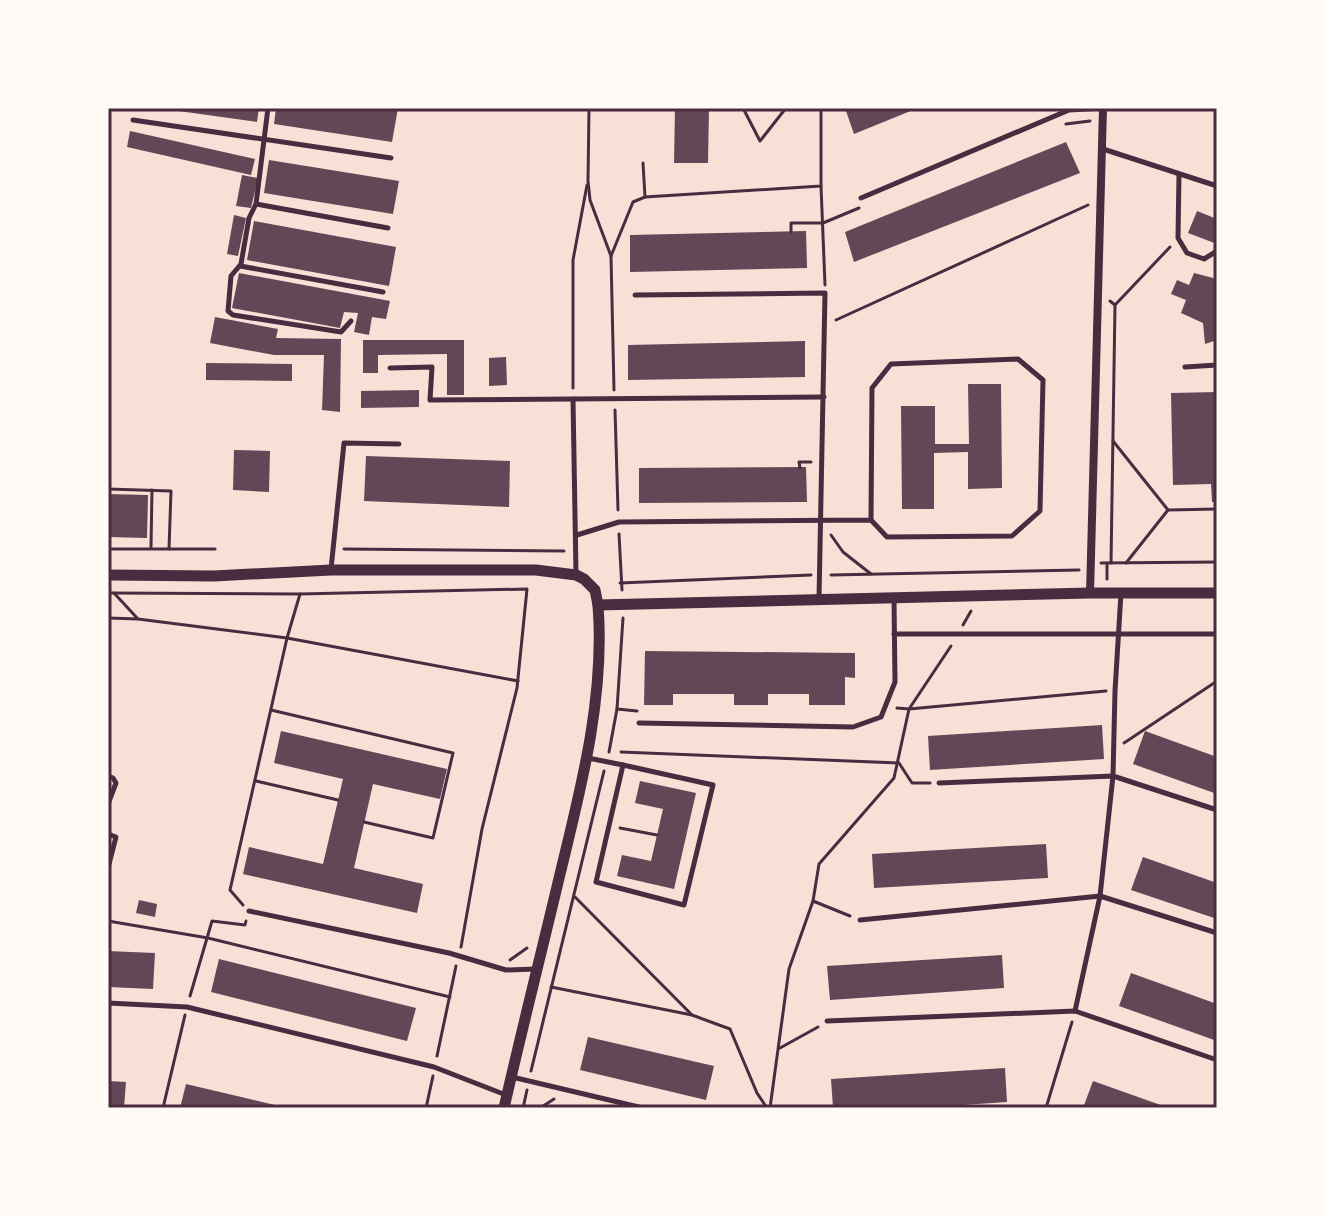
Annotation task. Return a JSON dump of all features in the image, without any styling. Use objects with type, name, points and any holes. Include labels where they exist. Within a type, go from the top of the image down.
[{"type":"street","points":[[1090,593],[1103,108]]},
{"type":"street","points":[[108,575],[214,576],[331,570],[515,569],[576,575],[592,585],[600,627],[587,758],[504,1108]]},
{"type":"street","points":[[598,605],[1090,593],[1217,593]]},
{"type":"lane","points":[[268,108],[256,204],[249,218],[240,266],[231,276],[228,311],[233,315],[341,332],[351,321]]},
{"type":"lane","points":[[861,198],[1069,110],[1103,108]]},
{"type":"lane","points":[[133,120],[391,158]]},
{"type":"lane","points":[[1102,149],[1217,186]]},
{"type":"lane","points":[[1179,174],[1178,238],[1187,253],[1204,259],[1217,251]]},
{"type":"lane","points":[[256,204],[388,228]]},
{"type":"lane","points":[[240,266],[383,292]]},
{"type":"lane","points":[[635,295],[825,293],[818,600]]},
{"type":"lane","points":[[577,535],[619,522],[871,520],[887,537],[1012,536],[1040,511],[1043,380],[1018,359],[891,364],[872,388],[871,520]]},
{"type":"lane","points":[[1185,367],[1217,365]]},
{"type":"lane","points":[[390,368],[432,367],[430,400],[824,397]]},
{"type":"lane","points":[[573,399],[576,575]]},
{"type":"lane","points":[[331,570],[344,443],[399,444]]},
{"type":"lane","points":[[1075,1011],[1100,896],[1113,776],[1121,593]]},
{"type":"lane","points":[[639,723],[853,727],[881,717],[895,682],[894,598]]},
{"type":"lane","points":[[894,634],[1217,634]]},
{"type":"lane","points":[[587,758],[623,765],[713,785],[684,905],[596,882],[623,765]]},
{"type":"lane","points":[[108,776],[116,783],[108,804]]},
{"type":"lane","points":[[939,783],[1113,776],[1217,810]]},
{"type":"lane","points":[[108,834],[116,837],[108,868]]},
{"type":"lane","points":[[860,920],[1100,896],[1217,933]]},
{"type":"lane","points":[[249,911],[506,970],[536,969]]},
{"type":"lane","points":[[108,1003],[187,1007],[434,1067],[507,1095]]},
{"type":"lane","points":[[827,1021],[1075,1011],[1217,1060]]},
{"type":"lane","points":[[511,1076],[643,1108]]},
{"type":"path","points":[[573,399],[573,260],[588,181],[589,108]]},
{"type":"path","points":[[743,108],[760,141],[786,108]]},
{"type":"path","points":[[821,108],[825,293]]},
{"type":"path","points":[[643,163],[645,197]]},
{"type":"path","points":[[588,181],[595,218],[611,256],[620,583],[820,575],[1076,572],[1091,563],[1217,562]]},
{"type":"path","points":[[611,256],[633,202],[645,197],[821,186]]},
{"type":"path","points":[[825,325],[1101,199]]},
{"type":"path","points":[[1111,563],[1115,305],[1178,238]]},
{"type":"path","points":[[1098,291],[1115,305]]},
{"type":"path","points":[[1113,441],[1168,510]]},
{"type":"path","points":[[800,468],[799,462],[822,462]]},
{"type":"path","points":[[108,489],[171,491],[169,549]]},
{"type":"path","points":[[151,548],[152,490]]},
{"type":"path","points":[[1168,510],[1217,509]]},
{"type":"path","points":[[1126,563],[1168,510]]},
{"type":"path","points":[[820,520],[843,552],[871,574]]},
{"type":"path","points":[[108,549],[215,549]]},
{"type":"path","points":[[334,549],[576,552]]},
{"type":"path","points":[[111,593],[300,594],[527,589],[518,681],[482,829],[426,1108]]},
{"type":"path","points":[[111,593],[138,619]]},
{"type":"path","points":[[202,954],[212,921],[245,925],[249,911],[230,890],[287,638],[300,594]]},
{"type":"path","points":[[768,1108],[780,1048],[789,969],[813,901],[819,864],[894,778],[909,709],[959,634],[973,607]]},
{"type":"path","points":[[523,1108],[609,752],[617,709],[623,617]]},
{"type":"path","points":[[108,618],[287,638],[518,681]]},
{"type":"path","points":[[1114,749],[1217,681]]},
{"type":"path","points":[[885,706],[909,709],[1115,691]]},
{"type":"path","points":[[617,709],[637,711],[639,723]]},
{"type":"path","points":[[271,710],[453,753],[433,838],[364,822]]},
{"type":"path","points":[[609,752],[899,763]]},
{"type":"path","points":[[899,763],[912,783],[939,783]]},
{"type":"path","points":[[255,781],[338,800]]},
{"type":"path","points":[[592,823],[657,835]]},
{"type":"path","points":[[575,897],[692,1015]]},
{"type":"path","points":[[813,901],[860,920]]},
{"type":"path","points":[[108,921],[208,938],[450,997]]},
{"type":"path","points":[[509,960],[531,945],[561,947]]},
{"type":"path","points":[[460,948],[473,951]]},
{"type":"path","points":[[551,987],[692,1015],[730,1029],[757,1093],[768,1108]]},
{"type":"path","points":[[1046,1108],[1075,1011]]},
{"type":"path","points":[[780,1048],[827,1021]]},
{"type":"path","points":[[163,1108],[180,1037]]},
{"type":"building","points":[[157,108],[259,108],[257,122]]},
{"type":"building","points":[[276,108],[398,108],[392,142],[274,124]]},
{"type":"building","points":[[675,108],[709,108],[708,163],[674,163]]},
{"type":"building","points":[[845,108],[918,108],[854,134]]},
{"type":"building","points":[[130,131],[255,159],[251,175],[127,147]]},
{"type":"building","points":[[1066,142],[1080,173],[854,262],[845,232]]},
{"type":"building","points":[[269,160],[399,181],[393,214],[264,193]]},
{"type":"building","points":[[242,175],[258,178],[251,208],[236,206]]},
{"type":"building","points":[[1197,211],[1217,219],[1217,244],[1188,233]]},
{"type":"building","points":[[234,215],[246,218],[238,256],[227,254]]},
{"type":"building","points":[[254,221],[396,247],[389,286],[247,260]]},
{"type":"building","points":[[806,231],[807,268],[630,272],[630,235]]},
{"type":"building","points":[[239,273],[390,301],[386,319],[372,317],[369,335],[354,332],[358,313],[344,312],[340,328],[232,308]]},
{"type":"building","points":[[1194,273],[1217,279],[1217,340],[1205,344],[1203,323],[1181,313],[1186,300],[1171,294],[1177,280],[1189,285]]},
{"type":"building","points":[[215,317],[278,329],[276,338],[341,339],[340,412],[322,410],[324,355],[274,355],[210,343]]},
{"type":"building","points":[[363,340],[464,340],[464,395],[447,395],[447,354],[378,355],[378,373],[363,373]]},
{"type":"building","points":[[805,341],[805,377],[628,380],[628,345]]},
{"type":"building","points":[[506,357],[507,385],[489,386],[489,358]]},
{"type":"building","points":[[206,363],[292,364],[292,381],[206,380]]},
{"type":"building","points":[[968,384],[1001,384],[1002,488],[968,489],[968,452],[934,453],[934,509],[902,509],[901,406],[935,406],[935,444],[969,444]]},
{"type":"building","points":[[419,390],[419,407],[361,408],[361,391]]},
{"type":"building","points":[[1217,392],[1217,502],[1212,502],[1211,484],[1173,485],[1171,393]]},
{"type":"building","points":[[234,450],[270,451],[269,492],[233,490]]},
{"type":"building","points":[[366,456],[510,461],[509,507],[364,501]]},
{"type":"building","points":[[806,467],[807,502],[639,503],[639,468]]},
{"type":"building","points":[[108,494],[148,495],[147,538],[108,537]]},
{"type":"building","points":[[645,651],[855,653],[855,678],[845,677],[845,705],[809,705],[809,694],[768,694],[768,705],[734,705],[734,694],[673,694],[673,705],[644,705]]},
{"type":"building","points":[[1102,725],[1104,759],[930,770],[928,736]]},
{"type":"building","points":[[281,731],[447,769],[440,799],[373,784],[354,868],[423,884],[417,913],[243,874],[249,847],[323,864],[343,779],[274,763]]},
{"type":"building","points":[[1145,731],[1217,757],[1217,794],[1133,764]]},
{"type":"building","points":[[640,781],[696,793],[674,889],[617,876],[622,855],[651,861],[663,809],[635,803]]},
{"type":"building","points":[[1046,844],[1048,878],[874,888],[872,854]]},
{"type":"building","points":[[1143,857],[1217,883],[1217,919],[1131,890]]},
{"type":"building","points":[[139,900],[157,904],[155,917],[136,913]]},
{"type":"building","points":[[108,951],[155,953],[153,989],[108,987]]},
{"type":"building","points":[[1002,955],[1004,988],[830,1000],[827,966]]},
{"type":"building","points":[[219,959],[416,1008],[407,1041],[211,992]]},
{"type":"building","points":[[1131,973],[1217,1004],[1217,1041],[1119,1006]]},
{"type":"building","points":[[588,1037],[714,1066],[706,1100],[580,1070]]},
{"type":"building","points":[[1005,1068],[1007,1102],[920,1108],[833,1108],[831,1079]]},
{"type":"building","points":[[108,1081],[126,1082],[124,1108],[108,1108]]},
{"type":"building","points":[[1093,1081],[1169,1108],[1083,1108]]},
{"type":"building","points":[[186,1084],[283,1107],[283,1108],[180,1108]]}]
